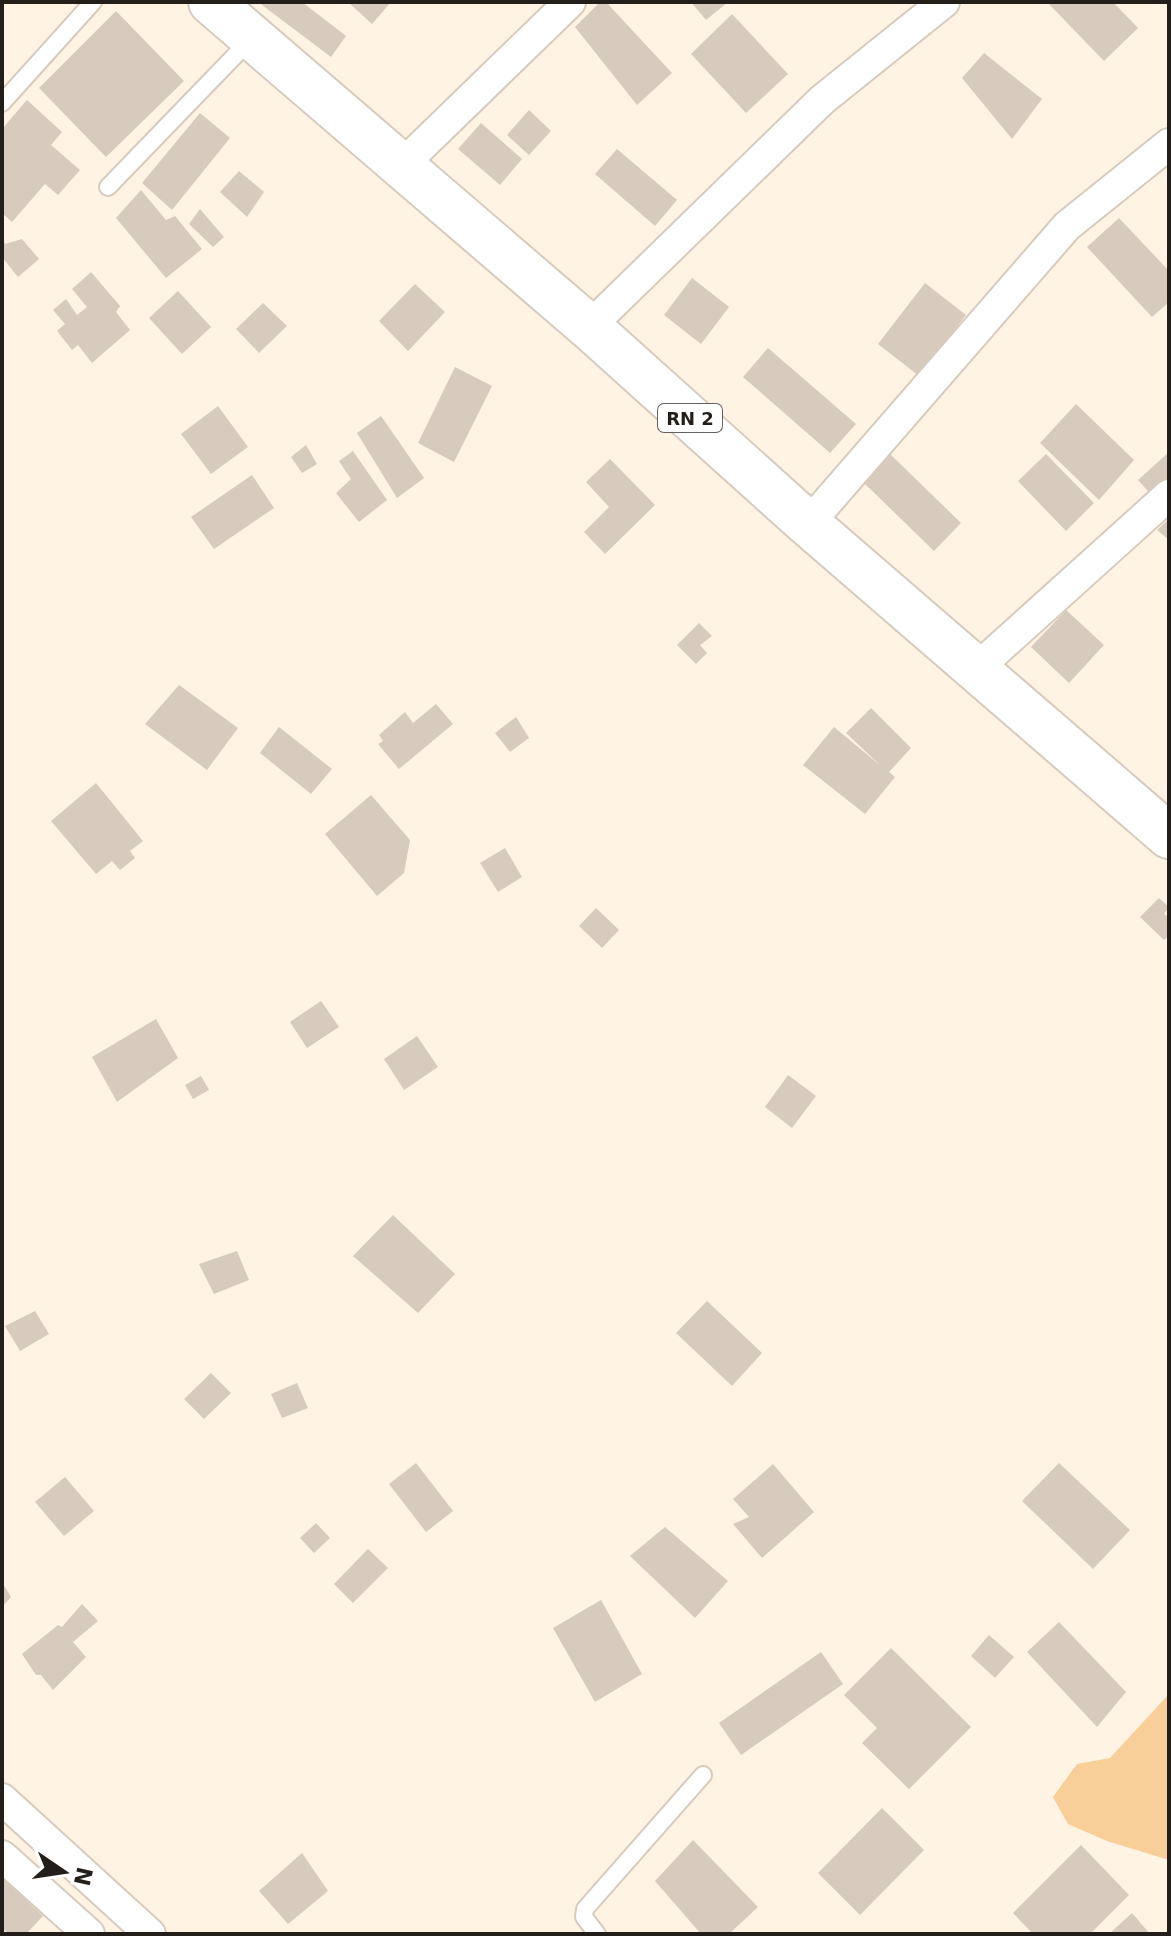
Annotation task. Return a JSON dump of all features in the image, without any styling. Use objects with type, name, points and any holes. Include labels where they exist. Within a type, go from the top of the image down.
[{"type":"highway","name":"RN 2","points":[[212,2],[589,327],[808,524],[976,669],[1164,822]]},
{"type":"street","points":[[402,165],[570,2]]},
{"type":"street","points":[[589,327],[822,100],[944,2]]},
{"type":"street","points":[[808,524],[1067,226],[1169,144]]},
{"type":"street","points":[[976,669],[1169,495]]},
{"type":"street","points":[[2,1799],[150,1934]]},
{"type":"street","points":[[2,1856],[89,1934]]},
{"type":"lane","points":[[2,103],[93,2]]},
{"type":"lane","points":[[108,187],[253,37]]},
{"type":"lane","points":[[597,1934],[584,1917],[585,1909],[703,1775]]},
{"type":"shaded area","points":[[1169,1694],[1169,1860],[1107,1841],[1068,1824],[1053,1797],[1077,1764],[1110,1758]]},
{"type":"building","points":[[258,2],[302,2],[346,36],[331,57]]},
{"type":"building","points":[[348,2],[391,2],[372,24]]},
{"type":"building","points":[[600,2],[606,2],[672,73],[637,105],[575,27]]},
{"type":"building","points":[[691,2],[728,2],[706,20]]},
{"type":"building","points":[[1047,2],[1113,2],[1138,28],[1104,61]]},
{"type":"building","points":[[116,11],[184,81],[106,157],[39,88]]},
{"type":"building","points":[[732,14],[788,74],[746,113],[691,54]]},
{"type":"building","points":[[984,53],[1042,99],[1012,139],[962,78]]},
{"type":"building","points":[[27,100],[62,132],[51,145],[80,170],[58,195],[45,184],[12,222],[2,213],[2,129]]},
{"type":"building","points":[[529,110],[551,131],[529,155],[507,135]]},
{"type":"building","points":[[200,113],[230,138],[172,210],[142,183]]},
{"type":"building","points":[[481,123],[522,159],[500,185],[458,149]]},
{"type":"building","points":[[617,149],[677,200],[655,226],[595,174]]},
{"type":"building","points":[[239,171],[264,192],[247,217],[220,192]]},
{"type":"building","points":[[141,190],[166,220],[175,216],[202,249],[166,278],[116,218]]},
{"type":"building","points":[[200,209],[224,237],[213,247],[189,224]]},
{"type":"building","points":[[1119,218],[1169,271],[1169,302],[1152,317],[1087,247]]},
{"type":"building","points":[[2,236],[5,244],[22,239],[39,259],[18,277],[2,257]]},
{"type":"building","points":[[91,272],[120,306],[116,312],[130,330],[92,363],[78,345],[72,350],[57,331],[65,324],[53,310],[66,299],[77,315],[87,307],[72,289]]},
{"type":"building","points":[[692,278],[729,307],[701,344],[664,315]]},
{"type":"building","points":[[925,283],[966,315],[919,376],[878,344]]},
{"type":"building","points":[[415,284],[445,312],[408,351],[379,321]]},
{"type":"building","points":[[178,291],[211,327],[182,354],[149,318]]},
{"type":"building","points":[[263,303],[287,326],[259,353],[236,329]]},
{"type":"building","points":[[768,348],[856,424],[830,453],[743,377]]},
{"type":"building","points":[[455,367],[492,386],[454,462],[418,443]]},
{"type":"building","points":[[1076,404],[1134,460],[1099,500],[1040,443]]},
{"type":"building","points":[[218,406],[248,447],[211,474],[181,434]]},
{"type":"building","points":[[381,416],[424,478],[397,498],[357,433]]},
{"type":"building","points":[[306,445],[317,464],[302,473],[291,457]]},
{"type":"building","points":[[353,451],[387,500],[359,522],[336,493],[351,479],[339,461]]},
{"type":"building","points":[[888,452],[961,523],[934,551],[861,480]]},
{"type":"building","points":[[1169,452],[1169,488],[1156,500],[1138,480]]},
{"type":"building","points":[[1046,454],[1094,503],[1066,531],[1018,481]]},
{"type":"building","points":[[610,459],[655,505],[605,554],[584,532],[609,507],[586,482]]},
{"type":"building","points":[[252,475],[274,508],[214,549],[191,517]]},
{"type":"building","points":[[1169,519],[1169,540],[1157,530]]},
{"type":"building","points":[[1066,610],[1104,645],[1069,683],[1031,647]]},
{"type":"building","points":[[699,623],[712,636],[700,645],[707,653],[696,664],[677,645]]},
{"type":"building","points":[[179,685],[238,728],[207,770],[145,724]]},
{"type":"building","points":[[436,704],[453,724],[399,769],[378,744],[383,741],[379,735],[405,712],[413,723]]},
{"type":"building","points":[[871,708],[911,748],[889,772],[895,777],[865,814],[803,765],[834,727],[881,766],[846,733]]},
{"type":"building","points":[[516,717],[529,738],[510,752],[495,733]]},
{"type":"building","points":[[279,727],[332,769],[311,794],[260,753]]},
{"type":"building","points":[[96,783],[143,841],[130,851],[135,858],[120,870],[112,861],[96,874],[51,821]]},
{"type":"building","points":[[371,795],[410,840],[404,873],[377,896],[325,834]]},
{"type":"building","points":[[505,848],[522,877],[498,892],[480,863]]},
{"type":"building","points":[[1159,898],[1169,907],[1164,914],[1169,917],[1169,936],[1164,940],[1140,917]]},
{"type":"building","points":[[596,908],[619,930],[602,948],[579,926]]},
{"type":"building","points":[[321,1001],[339,1027],[307,1048],[290,1022]]},
{"type":"building","points":[[156,1019],[178,1058],[117,1102],[92,1057]]},
{"type":"building","points":[[417,1036],[438,1067],[404,1090],[384,1059]]},
{"type":"building","points":[[788,1075],[816,1096],[792,1128],[765,1107]]},
{"type":"building","points":[[201,1076],[209,1090],[193,1099],[185,1085]]},
{"type":"building","points":[[393,1215],[455,1274],[418,1313],[353,1256]]},
{"type":"building","points":[[237,1251],[249,1280],[214,1294],[199,1264]]},
{"type":"building","points":[[707,1301],[762,1353],[732,1386],[676,1333]]},
{"type":"building","points":[[35,1311],[49,1334],[20,1351],[5,1326]]},
{"type":"building","points":[[211,1373],[231,1393],[204,1419],[184,1399]]},
{"type":"building","points":[[297,1383],[308,1408],[282,1418],[271,1394]]},
{"type":"building","points":[[416,1463],[453,1511],[426,1532],[389,1484]]},
{"type":"building","points":[[1059,1463],[1130,1530],[1093,1569],[1022,1501]]},
{"type":"building","points":[[773,1464],[814,1512],[762,1558],[733,1524],[749,1517],[733,1499]]},
{"type":"building","points":[[65,1477],[94,1511],[64,1536],[35,1502]]},
{"type":"building","points":[[316,1523],[330,1538],[314,1553],[300,1538]]},
{"type":"building","points":[[665,1527],[728,1581],[695,1618],[630,1556]]},
{"type":"building","points":[[368,1549],[388,1568],[353,1603],[334,1584]]},
{"type":"building","points":[[2,1582],[11,1597],[2,1607]]},
{"type":"building","points":[[601,1600],[642,1674],[595,1702],[553,1628]]},
{"type":"building","points":[[82,1604],[98,1621],[73,1642],[86,1657],[53,1690],[41,1675],[36,1675],[22,1654],[58,1625],[62,1627]]},
{"type":"building","points":[[1059,1622],[1126,1692],[1097,1727],[1027,1652]]},
{"type":"building","points":[[989,1635],[1014,1657],[995,1678],[971,1656]]},
{"type":"building","points":[[891,1648],[971,1727],[909,1789],[862,1743],[877,1728],[844,1695]]},
{"type":"building","points":[[821,1652],[843,1684],[741,1755],[719,1723]]},
{"type":"building","points":[[882,1808],[924,1850],[860,1915],[818,1873]]},
{"type":"building","points":[[693,1840],[758,1907],[729,1934],[701,1934],[655,1881]]},
{"type":"building","points":[[1081,1845],[1129,1895],[1090,1934],[1033,1934],[1013,1913]]},
{"type":"building","points":[[302,1853],[328,1891],[288,1924],[259,1891]]},
{"type":"building","points":[[2,1878],[43,1916],[26,1934],[9,1934],[2,1928]]},
{"type":"building","points":[[1132,1913],[1150,1934],[1109,1934]]}]
